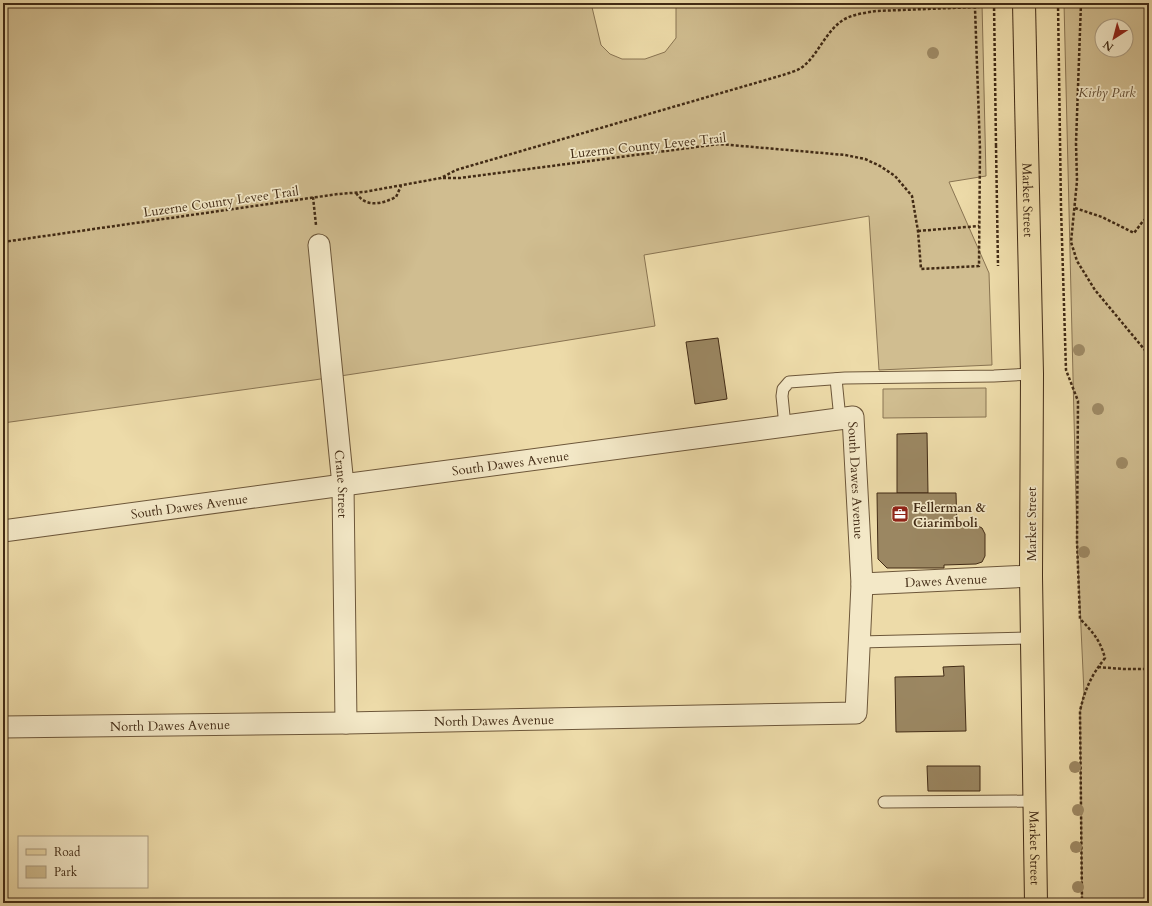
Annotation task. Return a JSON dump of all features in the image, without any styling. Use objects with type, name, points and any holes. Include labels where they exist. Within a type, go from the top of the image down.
[{"type":"main road","name":"Market Street","points":[[1023,4],[1032,374],[1031,576],[1036,903]]},
{"type":"street","name":"Crane Street","points":[[319,245],[343,485],[346,723]]},
{"type":"street","name":"South Dawes Avenue","points":[[3,531],[853,417],[862,584]]},
{"type":"street","name":"Dawes Avenue","points":[[862,584],[1031,576]]},
{"type":"street","name":"North Dawes Avenue","points":[[3,727],[346,723],[856,713],[862,584]]},
{"type":"lane","points":[[785,426],[782,396],[783,389],[789,382],[836,379],[1032,374]]},
{"type":"lane","points":[[836,379],[840,419]]},
{"type":"lane","points":[[859,642],[1032,638]]},
{"type":"lane","points":[[884,802],[1035,801]]},
{"type":"path","points":[[994,3],[998,266]]},
{"type":"path","name":"Luzerne County Levee Trail","points":[[441,178],[456,170],[800,69],[811,59],[827,36],[837,25],[850,17],[860,14],[876,11],[975,8],[1051,3]]},
{"type":"path","points":[[1058,3],[1061,208],[1066,370],[1078,401],[1077,542],[1080,619],[1094,633],[1102,648],[1105,658],[1091,677],[1084,693],[1080,711],[1082,903]]},
{"type":"path","points":[[1081,3],[1076,143],[1077,181],[1071,242],[1077,261],[1095,290],[1149,355]]},
{"type":"path","points":[[1133,3],[1149,9]]},
{"type":"path","points":[[918,231],[979,226],[980,149],[975,8]]},
{"type":"path","name":"Luzerne County Levee Trail","points":[[3,242],[313,197],[356,193],[441,178],[460,178],[719,144],[845,155],[865,159],[880,166],[895,176],[912,196],[918,231],[921,269],[979,266],[979,226]]},
{"type":"path","points":[[356,193],[359,198],[374,204],[386,202],[396,197],[401,185]]},
{"type":"path","points":[[313,197],[315,219]]},
{"type":"path","points":[[1075,208],[1102,217],[1134,233],[1143,221],[1149,217]]},
{"type":"path","points":[[1098,667],[1123,669],[1149,668]]},
{"type":"green space","points":[[3,3],[591,3],[601,45],[610,54],[622,59],[645,59],[665,52],[676,38],[676,3],[982,3],[986,176],[949,182],[989,273],[992,365],[879,370],[869,216],[644,255],[655,326],[314,380],[3,423]]},
{"type":"green space","name":"Kirby Park","points":[[1064,3],[1149,3],[1149,903],[1082,903],[1080,711],[1084,693],[1077,542]]},
{"type":"green space","points":[[986,388],[986,417],[883,418],[883,389]]},
{"type":"building","points":[[718,338],[727,399],[695,404],[686,342]]},
{"type":"building","points":[[927,433],[928,493],[897,493],[897,434]]},
{"type":"building","points":[[877,493],[956,493],[957,526],[976,525],[982,528],[985,534],[985,556],[982,562],[976,564],[944,565],[944,568],[887,568],[878,559]]},
{"type":"building","points":[[964,666],[966,731],[896,732],[895,677],[944,676],[943,667]]},
{"type":"building","points":[[927,766],[980,766],[980,791],[928,791]]},
{"type":"place","name":"Fellerman & Ciarimboli","points":[[900,514]]}]
